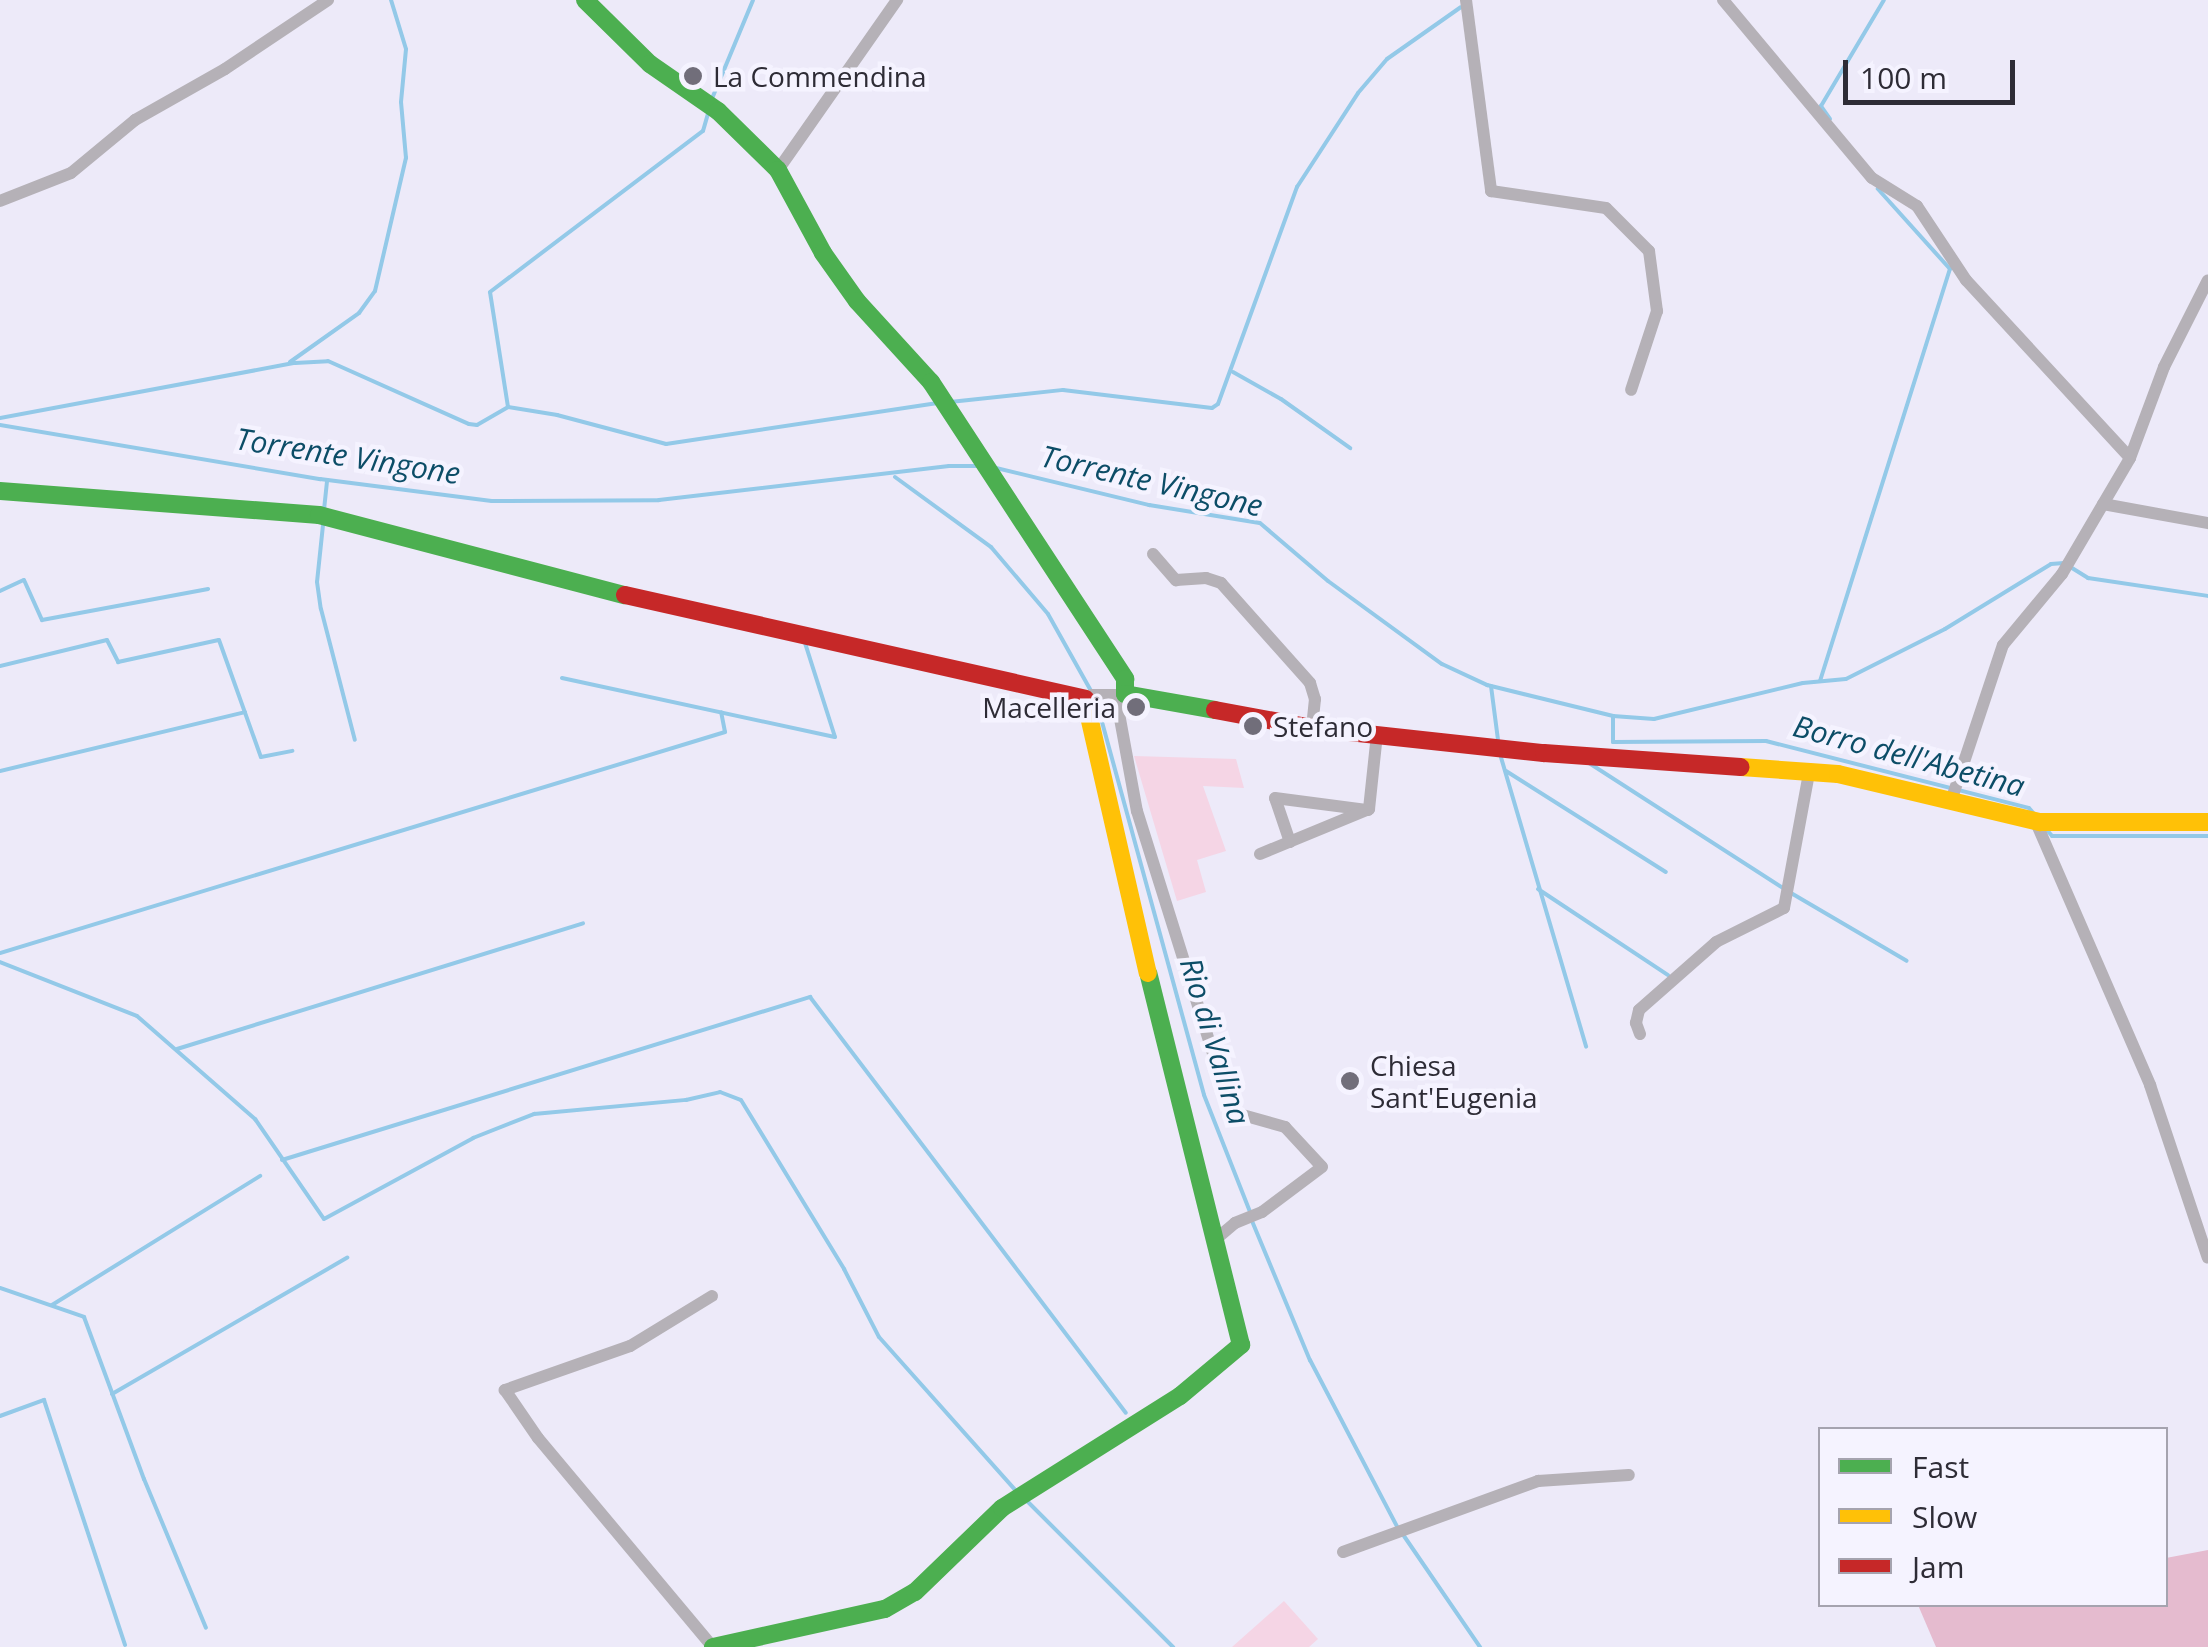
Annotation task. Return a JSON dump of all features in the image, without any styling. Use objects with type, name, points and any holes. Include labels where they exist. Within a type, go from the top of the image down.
[{"type":"street","points":[[0,201],[71,174],[135,120],[234,63],[328,0]]},
{"type":"street","points":[[585,0],[650,64],[718,111],[778,170],[822,253],[856,302],[930,382],[1126,679],[1121,695],[1138,811],[1228,1102],[1239,1114],[1285,1128],[1322,1167],[1217,1238]]},
{"type":"street","points":[[778,170],[897,0]]},
{"type":"street","points":[[1466,0],[1492,191],[1606,208],[1649,251],[1657,311],[1630,390]]},
{"type":"street","points":[[1723,0],[1872,178],[1917,206],[1966,280],[2130,458]]},
{"type":"street","points":[[1951,801],[2003,645],[2062,574],[2130,458],[2164,367],[2208,280]]},
{"type":"street","points":[[0,491],[319,516],[735,624],[1092,696],[1121,695],[1312,728],[1544,753],[1838,774],[2035,820],[2208,822]]},
{"type":"street","points":[[2103,504],[2208,523]]},
{"type":"street","points":[[1152,554],[1176,580],[1206,578],[1220,583],[1310,683],[1315,699],[1312,728]]},
{"type":"street","points":[[712,1296],[630,1346],[504,1390],[538,1438],[713,1647],[885,1609],[915,1592],[1021,1495],[1180,1396],[1236,1353],[1242,1339],[1217,1238],[1188,1147],[1092,696]]},
{"type":"street","points":[[1368,810],[1378,734]]},
{"type":"street","points":[[1640,1034],[1636,1023],[1639,1010],[1716,942],[1784,908],[1809,773]]},
{"type":"street","points":[[1290,842],[1276,798],[1368,810]]},
{"type":"street","points":[[1260,854],[1368,810]]},
{"type":"street","points":[[2035,820],[2150,1084],[2208,1258]]},
{"type":"street","points":[[1343,1552],[1538,1481],[1629,1475]]},
{"type":"shaded area","points":[[1134,756],[1236,759],[1244,788],[1203,786],[1226,851],[1197,860],[1206,892],[1177,901]]},
{"type":"shaded area","points":[[2208,1550],[2208,1647],[1936,1647],[1919,1607],[2168,1607],[2168,1558]]},
{"type":"shaded area","points":[[1284,1601],[1318,1639],[1309,1647],[1232,1647]]},
{"type":"waterway","points":[[290,362],[359,313],[375,291],[406,158],[401,102],[406,49],[391,0]]},
{"type":"waterway","points":[[711,101],[753,0]]},
{"type":"waterway","points":[[1830,119],[1821,106],[1884,0]]},
{"type":"waterway","points":[[950,402],[1063,390],[1212,408],[1218,404],[1297,187],[1358,93],[1387,59],[1461,7]]},
{"type":"waterway","points":[[508,407],[490,292],[703,131],[709,110]]},
{"type":"waterway","points":[[1820,681],[1950,269],[1878,189]]},
{"type":"waterway","points":[[0,418],[295,363],[328,361],[469,424],[477,425],[508,407],[557,415],[666,444],[936,403]]},
{"type":"waterway","points":[[1233,372],[1281,399],[1350,448]]},
{"type":"waterway","name":"Torrente Vingone","points":[[0,425],[320,479],[492,501],[659,500],[977,466]]},
{"type":"waterway","name":"Torrente Vingone","points":[[992,467],[1149,505],[1260,523],[1328,581],[1442,664],[1487,685],[1613,716],[1654,719],[1803,683],[1846,679],[1945,629],[2051,564],[2064,563]]},
{"type":"waterway","name":"Rio di Vallina","points":[[895,477],[991,547],[1048,614],[1091,691]]},
{"type":"waterway","points":[[324,510],[327,480]]},
{"type":"waterway","points":[[323,525],[317,582],[321,609],[355,740]]},
{"type":"waterway","name":"Torrente Vingone","points":[[2072,568],[2088,578],[2208,596]]},
{"type":"waterway","points":[[0,591],[24,580],[42,620],[208,589]]},
{"type":"waterway","points":[[0,666],[107,640],[118,662],[219,640],[261,757],[292,751]]},
{"type":"waterway","points":[[562,678],[835,737],[805,643]]},
{"type":"waterway","points":[[1491,686],[1498,740]]},
{"type":"waterway","name":"Rio di Vallina","points":[[1096,700],[1204,1095],[1250,1212]]},
{"type":"waterway","points":[[0,771],[245,712]]},
{"type":"waterway","points":[[0,953],[725,732],[721,712]]},
{"type":"waterway","name":"Borro dell'Abetina","points":[[1613,716],[1613,742],[1766,741],[2029,808],[2034,814]]},
{"type":"waterway","points":[[1500,754],[1586,1047]]},
{"type":"waterway","points":[[1589,763],[1783,888]]},
{"type":"waterway","points":[[1506,771],[1666,872]]},
{"type":"waterway","name":"Borro dell'Abetina","points":[[2046,829],[2052,836],[2208,836]]},
{"type":"waterway","points":[[1538,889],[1668,975]]},
{"type":"waterway","points":[[1791,893],[1907,961]]},
{"type":"waterway","points":[[177,1049],[583,923]]},
{"type":"waterway","points":[[0,962],[137,1016],[255,1119],[324,1219],[473,1138],[534,1114],[686,1100],[720,1092],[741,1100],[844,1269],[879,1337],[1017,1492]]},
{"type":"waterway","points":[[282,1160],[810,997],[1126,1413]]},
{"type":"waterway","points":[[52,1305],[260,1176]]},
{"type":"waterway","name":"Rio di Vallina","points":[[1252,1221],[1310,1360],[1398,1528]]},
{"type":"waterway","points":[[112,1394],[347,1258]]},
{"type":"waterway","points":[[0,1288],[84,1317],[144,1479],[206,1628]]},
{"type":"waterway","points":[[0,1416],[44,1400],[125,1645]]},
{"type":"waterway","points":[[1024,1498],[1173,1647]]},
{"type":"waterway","name":"Rio di Vallina","points":[[1404,1536],[1480,1647]]},
{"type":"traffic: fast","points":[[585,0],[650,64],[718,111],[778,170],[823,253],[857,301],[931,382],[1125,679],[1125,694],[1215,710]]},
{"type":"traffic: fast","points":[[0,491],[319,515],[625,595]]},
{"type":"traffic: fast","points":[[713,1647],[885,1609],[915,1592],[1002,1508],[1180,1396],[1241,1345],[1148,973]]},
{"type":"traffic: slow","points":[[1085,699],[1148,973]]},
{"type":"traffic: slow","points":[[1741,767],[1838,774],[2040,822],[2208,822]]},
{"type":"traffic: jam","points":[[625,595],[1085,699]]},
{"type":"traffic: jam","points":[[1215,710],[1312,728],[1544,753],[1741,767]]},
{"type":"place","name":"La Commendina","points":[[693,76]]},
{"type":"place","name":"Macelleria","points":[[1136,707]]},
{"type":"place","name":"Stefano","points":[[1253,726]]},
{"type":"place","name":"Chiesa Sant'Eugenia","points":[[1350,1081]]}]
